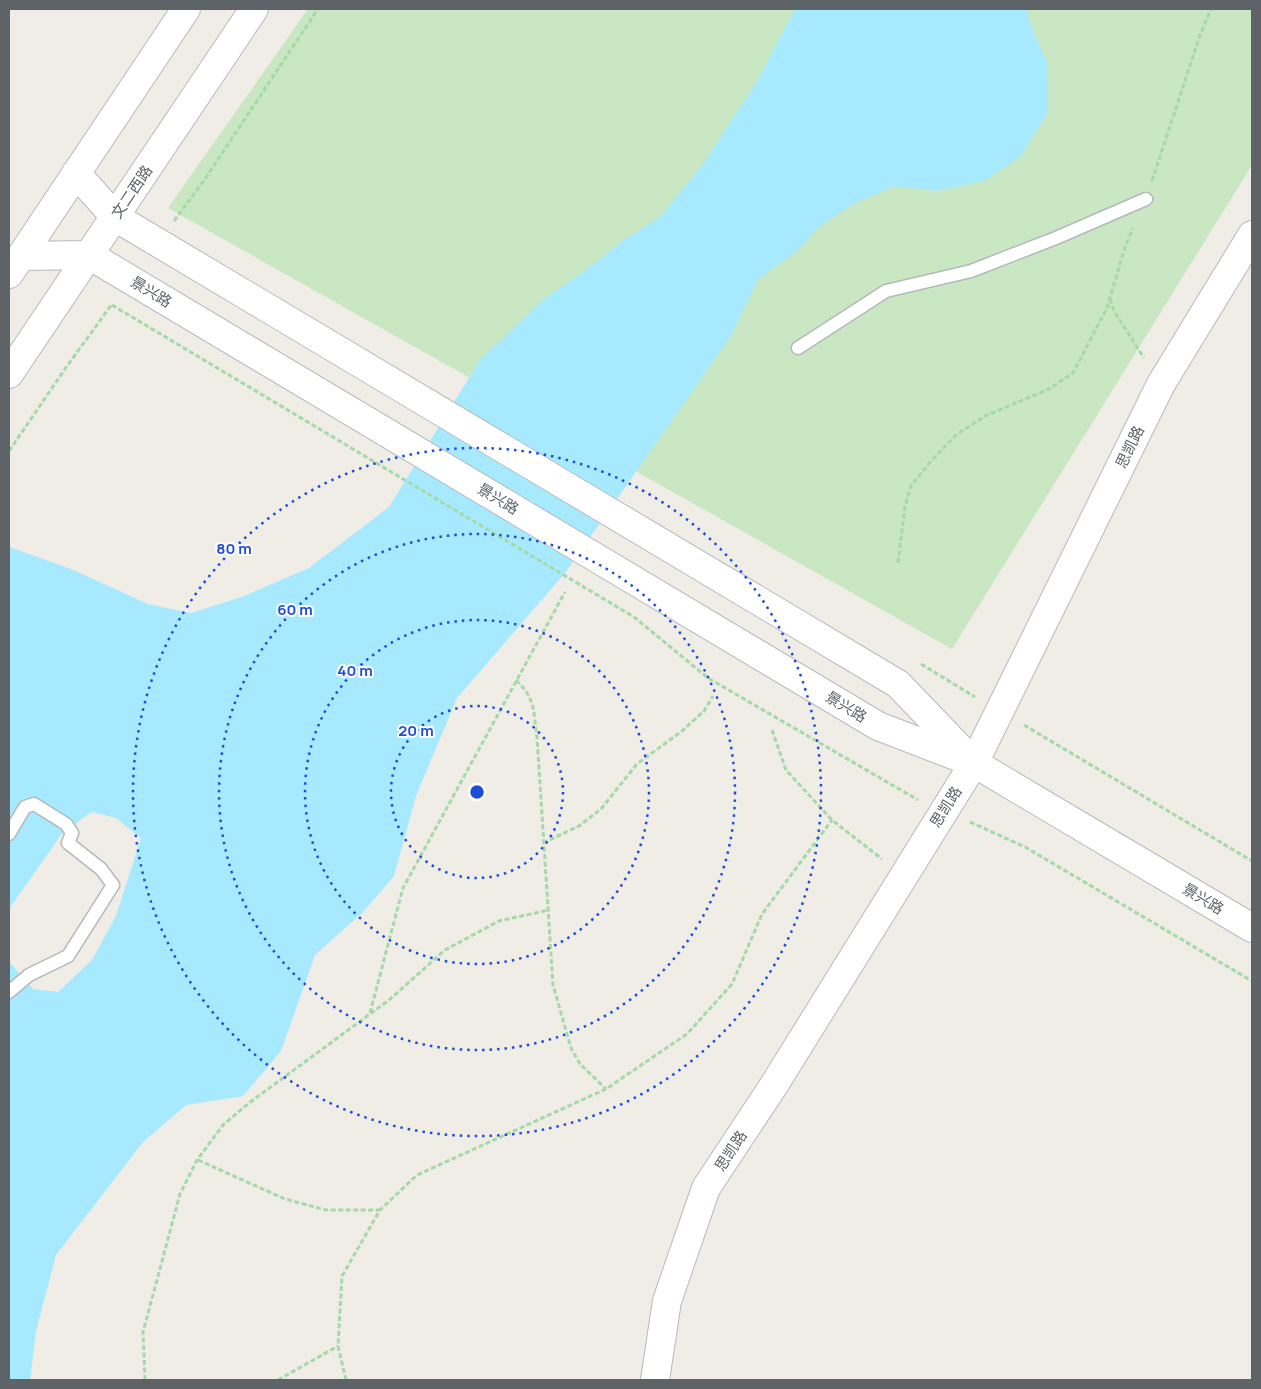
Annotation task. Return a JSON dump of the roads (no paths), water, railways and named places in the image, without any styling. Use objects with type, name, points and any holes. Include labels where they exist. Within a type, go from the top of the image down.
[{"type":"street","points":[[15,265],[186,9]]},
{"type":"street","name":"文二西路","points":[[9,374],[254,9]]},
{"type":"street","name":"景兴路","points":[[76,173],[115,217],[898,684],[974,763]]},
{"type":"street","name":"思凯路","points":[[656,1380],[667,1301],[706,1188],[774,1085],[974,763],[1160,384],[1252,235]]},
{"type":"street","points":[[15,265],[89,255]]},
{"type":"street","name":"景兴路","points":[[89,255],[878,726],[974,763],[1252,928]]},
{"type":"lane","points":[[798,348],[886,291],[971,271],[1056,238],[1146,199]]},
{"type":"lane","points":[[9,834],[25,807],[34,804],[66,824],[72,832],[68,843],[101,869],[113,885],[68,956],[29,975],[9,992]]},
{"type":"water","points":[[795,9],[1026,9],[1048,65],[1047,114],[1021,156],[986,180],[938,191],[894,186],[852,205],[819,227],[798,250],[758,279],[731,336],[565,573],[457,698],[416,796],[394,876],[363,912],[315,955],[281,1051],[243,1096],[186,1105],[143,1142],[56,1255],[36,1331],[30,1380],[9,1380],[9,962],[33,989],[58,992],[92,960],[116,916],[141,838],[116,818],[92,812],[63,832],[9,909],[9,547],[71,569],[148,604],[191,613],[242,597],[309,568],[389,507],[480,360],[543,300],[621,242],[661,216],[704,163],[757,81]]}]
